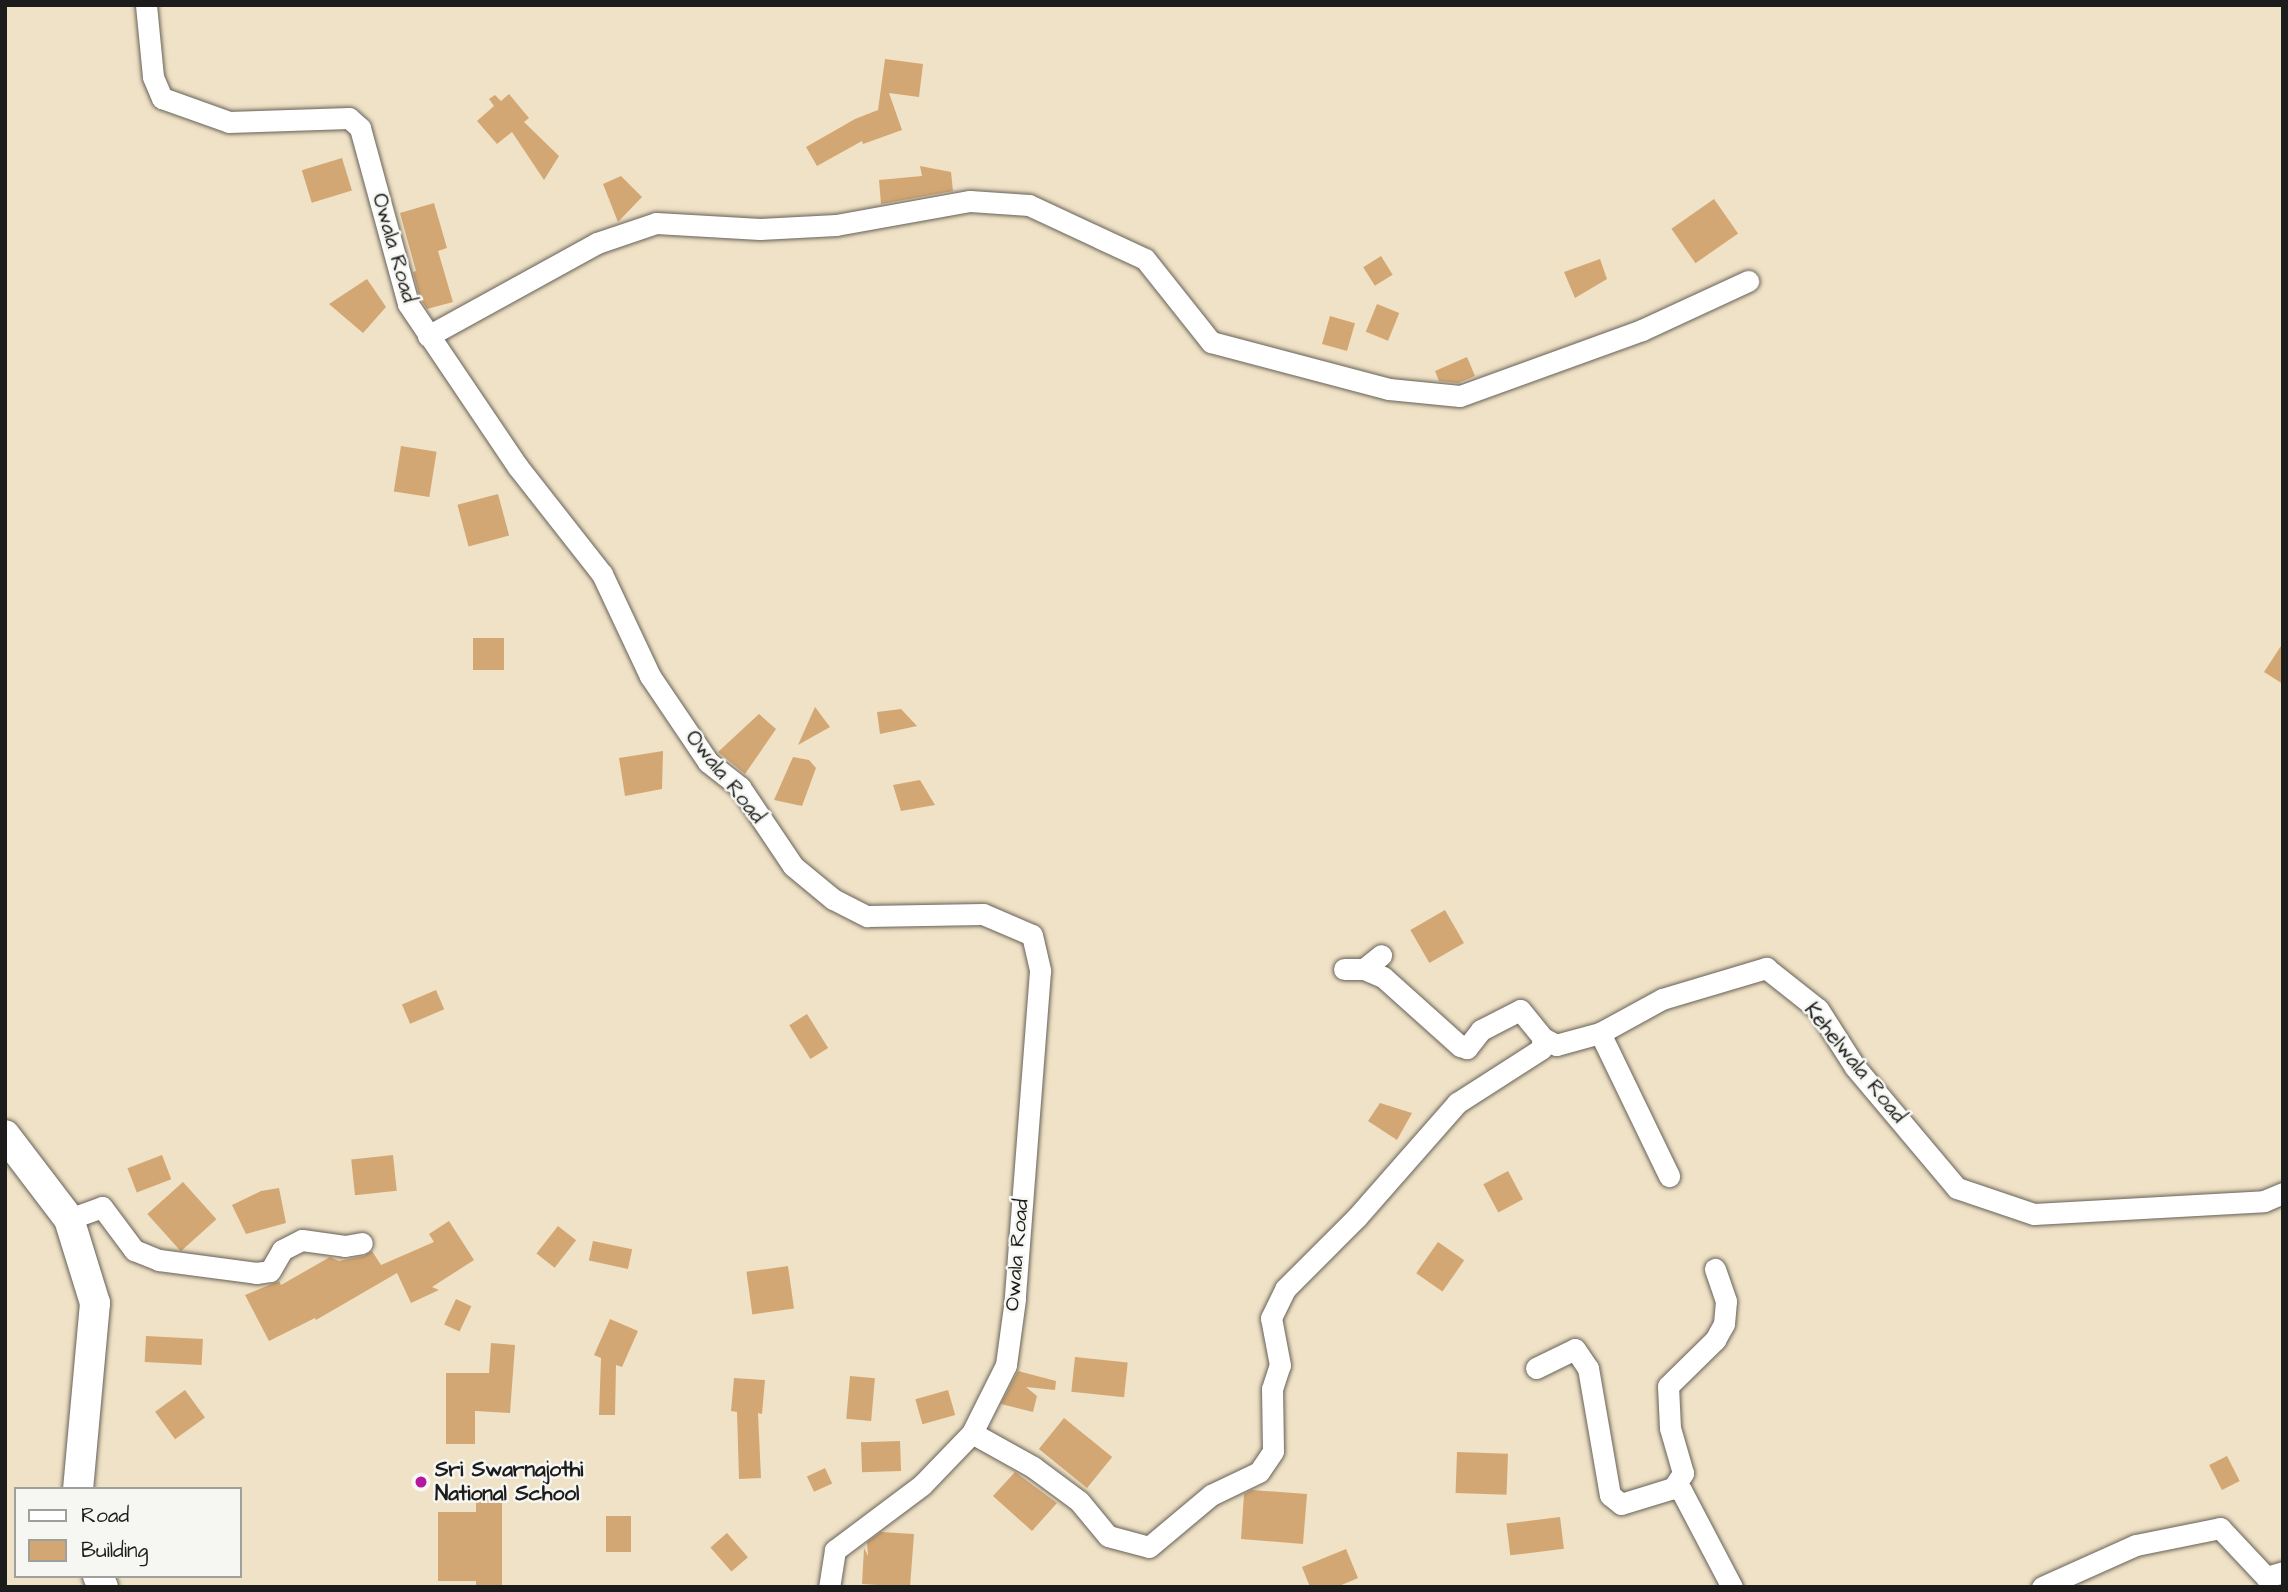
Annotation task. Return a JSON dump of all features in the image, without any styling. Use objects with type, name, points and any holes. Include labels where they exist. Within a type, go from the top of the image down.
[{"type":"main road","points":[[5,1135],[69,1219],[95,1303],[78,1487]]},
{"type":"street","name":"Owala Road","points":[[146,5],[153,77],[162,98],[229,122],[349,118],[360,128],[408,304],[518,467],[602,573],[650,676],[708,762],[740,787],[793,866],[833,899],[867,916],[984,914],[1032,935],[1040,971],[1015,1298],[1006,1365],[972,1433],[922,1485],[835,1550],[830,1587]]},
{"type":"street","points":[[428,336],[597,243],[656,223],[760,229],[836,225],[970,201],[1029,205],[1145,259],[1211,342],[1389,388],[1460,396],[1643,330],[1748,281]]},
{"type":"street","points":[[972,1433],[1033,1467],[1079,1501],[1108,1535],[1149,1547],[1211,1495],[1259,1472],[1273,1451],[1272,1389],[1280,1366],[1271,1318],[1285,1289],[1357,1217],[1457,1102],[1541,1049],[1543,1038],[1520,1010],[1481,1030],[1467,1048],[1460,1046],[1383,977],[1363,964]]},
{"type":"street","name":"Kehelwala Road","points":[[1543,1038],[1556,1045],[1600,1033],[1662,999],[1766,968],[1818,1009],[1855,1067],[1957,1188],[2035,1214],[2264,1200],[2283,1193]]},
{"type":"street","points":[[1600,1033],[1669,1176]]},
{"type":"street","points":[[69,1219],[102,1207],[134,1250],[159,1260],[256,1273],[270,1271],[282,1250],[302,1240],[345,1247],[362,1243]]},
{"type":"street","points":[[1673,1488],[1682,1473],[1670,1428],[1668,1386],[1715,1340],[1724,1324],[1726,1301],[1716,1269]]},
{"type":"street","points":[[1536,1368],[1575,1349],[1588,1368],[1609,1495],[1622,1504],[1673,1488],[1681,1490],[1732,1587]]},
{"type":"street","points":[[2042,1587],[2137,1545],[2220,1528],[2266,1577],[2283,1572]]},
{"type":"building","points":[[885,59],[923,64],[919,97],[889,93],[902,130],[863,144],[862,141],[817,166],[806,147],[855,119],[878,110]]},
{"type":"building","points":[[509,94],[529,118],[524,122],[559,156],[544,180],[512,132],[497,144],[477,121],[494,106],[489,99],[495,95],[501,101]]},
{"type":"building","points":[[342,158],[352,191],[312,203],[302,170]]},
{"type":"building","points":[[920,166],[951,172],[953,191],[881,204],[879,180],[922,176]]},
{"type":"building","points":[[621,176],[642,197],[618,222],[603,184]]},
{"type":"building","points":[[1714,199],[1738,233],[1695,263],[1671,229]]},
{"type":"building","points":[[434,203],[447,248],[438,251],[453,302],[427,309],[420,298],[413,272],[416,271],[400,213]]},
{"type":"building","points":[[1381,256],[1393,275],[1375,286],[1363,267]]},
{"type":"building","points":[[1600,259],[1607,279],[1575,298],[1564,272]]},
{"type":"building","points":[[367,279],[386,307],[363,333],[329,304]]},
{"type":"building","points":[[1377,304],[1399,313],[1388,341],[1366,332]]},
{"type":"building","points":[[1330,316],[1355,323],[1347,351],[1322,344]]},
{"type":"building","points":[[1467,357],[1475,376],[1458,383],[1439,381],[1435,371]]},
{"type":"building","points":[[401,446],[437,452],[429,497],[394,491]]},
{"type":"building","points":[[498,494],[509,536],[469,546],[457,505]]},
{"type":"building","points":[[473,638],[504,638],[504,670],[473,670]]},
{"type":"building","points":[[2283,643],[2283,684],[2264,672]]},
{"type":"building","points":[[815,707],[830,727],[798,745]]},
{"type":"building","points":[[901,709],[917,726],[880,734],[877,712]]},
{"type":"building","points":[[759,714],[776,729],[745,774],[718,752]]},
{"type":"building","points":[[663,751],[662,789],[625,796],[619,758]]},
{"type":"building","points":[[793,757],[809,760],[816,768],[802,806],[774,800]]},
{"type":"building","points":[[920,780],[935,805],[901,811],[893,785]]},
{"type":"building","points":[[1445,910],[1464,943],[1429,963],[1410,930]]},
{"type":"building","points":[[436,990],[444,1009],[410,1024],[402,1004]]},
{"type":"building","points":[[807,1014],[828,1048],[810,1059],[789,1025]]},
{"type":"building","points":[[1380,1103],[1412,1113],[1397,1140],[1368,1121]]},
{"type":"building","points":[[162,1155],[171,1179],[137,1193],[127,1168]]},
{"type":"building","points":[[393,1155],[397,1191],[355,1195],[351,1159]]},
{"type":"building","points":[[1508,1171],[1523,1199],[1498,1212],[1483,1184]]},
{"type":"building","points":[[183,1182],[216,1219],[181,1251],[147,1214]]},
{"type":"building","points":[[279,1188],[286,1223],[246,1234],[232,1205],[261,1191]]},
{"type":"building","points":[[449,1221],[474,1260],[432,1287],[439,1290],[411,1303],[397,1273],[316,1320],[315,1318],[269,1341],[245,1295],[279,1281],[281,1285],[330,1257],[339,1261],[364,1256],[372,1251],[381,1265],[434,1242],[429,1234]]},
{"type":"building","points":[[558,1226],[576,1240],[555,1268],[536,1254]]},
{"type":"building","points":[[593,1241],[632,1249],[628,1269],[589,1261]]},
{"type":"building","points":[[1438,1242],[1464,1260],[1442,1291],[1416,1273]]},
{"type":"building","points":[[788,1266],[794,1309],[752,1314],[746,1272]]},
{"type":"building","points":[[456,1299],[471,1306],[460,1332],[444,1324]]},
{"type":"building","points":[[610,1319],[638,1331],[622,1367],[616,1365],[615,1415],[599,1415],[601,1358],[594,1355]]},
{"type":"building","points":[[146,1336],[203,1339],[202,1365],[145,1362]]},
{"type":"building","points":[[491,1343],[515,1345],[510,1413],[475,1411],[475,1444],[446,1444],[446,1373],[489,1373]]},
{"type":"building","points":[[1075,1357],[1128,1363],[1124,1397],[1071,1392]]},
{"type":"building","points":[[1018,1371],[1056,1381],[1055,1390],[1026,1387],[1037,1396],[1033,1412],[1001,1404]]},
{"type":"building","points":[[850,1376],[875,1378],[871,1421],[846,1419]]},
{"type":"building","points":[[734,1378],[765,1380],[762,1414],[758,1413],[761,1478],[739,1479],[737,1412],[731,1411]]},
{"type":"building","points":[[185,1390],[205,1418],[175,1439],[155,1412]]},
{"type":"building","points":[[948,1390],[955,1415],[922,1424],[915,1399]]},
{"type":"building","points":[[1064,1418],[1112,1457],[1087,1488],[1039,1449]]},
{"type":"building","points":[[900,1441],[901,1471],[862,1472],[861,1442]]},
{"type":"building","points":[[1457,1452],[1508,1454],[1507,1495],[1456,1493]]},
{"type":"building","points":[[2227,1456],[2240,1481],[2222,1490],[2209,1465]]},
{"type":"building","points":[[825,1468],[832,1483],[814,1492],[807,1476]]},
{"type":"building","points":[[1015,1472],[1057,1503],[1032,1531],[993,1496]]},
{"type":"building","points":[[1252,1490],[1307,1494],[1303,1544],[1241,1539],[1244,1494]]},
{"type":"building","points":[[476,1493],[502,1493],[502,1587],[476,1587],[476,1581],[438,1581],[438,1512],[476,1512]]},
{"type":"building","points":[[606,1516],[631,1516],[631,1552],[606,1552]]},
{"type":"building","points":[[1560,1517],[1564,1549],[1510,1555],[1506,1524]]},
{"type":"building","points":[[881,1532],[914,1534],[910,1587],[862,1584],[864,1548],[868,1556],[867,1542]]},
{"type":"building","points":[[727,1533],[748,1557],[731,1572],[710,1547]]},
{"type":"building","points":[[1346,1549],[1358,1578],[1337,1587],[1310,1587],[1302,1567]]},
{"type":"place","name":"Sri Swarnajothi National School","points":[[421,1482]]}]
